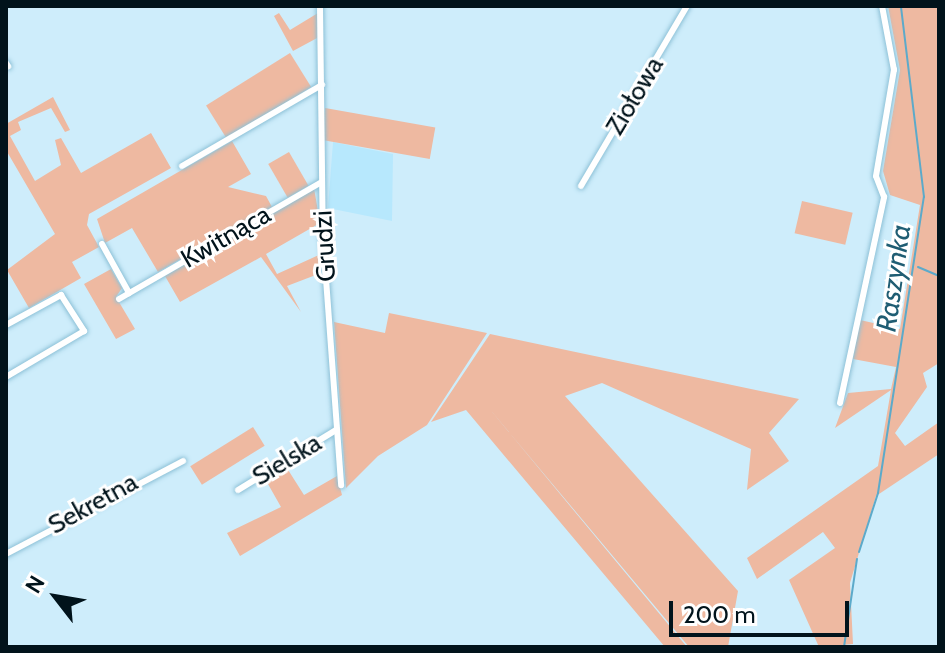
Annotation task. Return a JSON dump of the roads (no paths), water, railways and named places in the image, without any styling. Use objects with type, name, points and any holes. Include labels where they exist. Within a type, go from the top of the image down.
[{"type":"street","name":"Grudzi","points":[[320,6],[322,182],[341,485]]},
{"type":"street","name":"Ziołowa","points":[[581,186],[687,6]]},
{"type":"street","points":[[840,403],[884,197],[876,176],[894,70],[882,6]]},
{"type":"street","points":[[182,166],[322,85]]},
{"type":"street","name":"Kwitnąca","points":[[119,299],[322,182]]},
{"type":"street","points":[[102,244],[129,293]]},
{"type":"street","points":[[6,325],[61,295],[84,331],[6,377]]},
{"type":"street","name":"Sielska","points":[[238,490],[336,430]]},
{"type":"street","name":"Sekretna","points":[[6,554],[183,461]]},
{"type":"waterway","name":"Raszynka","points":[[859,552],[878,493],[924,197],[901,6]]},
{"type":"waterway","points":[[918,267],[939,276]]},
{"type":"waterway","name":"Raszynka","points":[[844,647],[857,559]]}]
